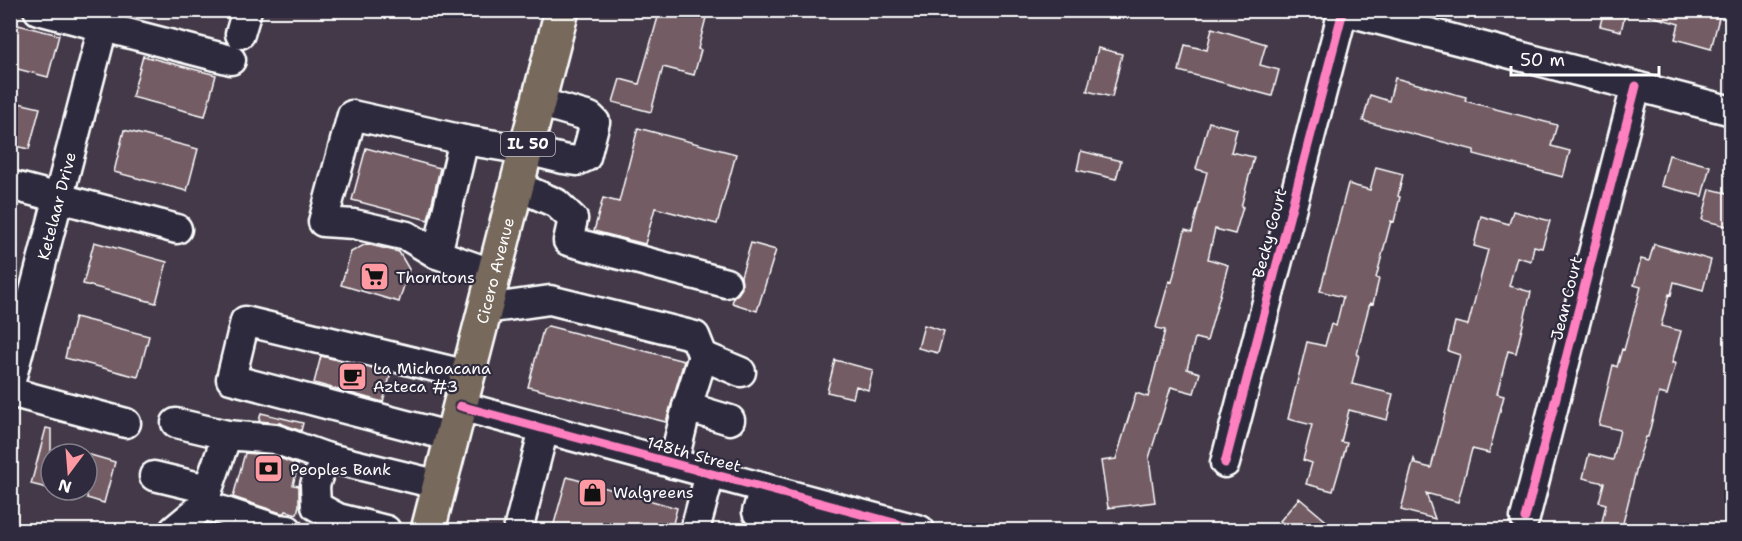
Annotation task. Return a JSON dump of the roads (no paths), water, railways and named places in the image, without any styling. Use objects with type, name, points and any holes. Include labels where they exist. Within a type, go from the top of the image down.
[{"type":"main road","name":"Cicero Avenue","points":[[428,531],[562,10]]},
{"type":"street","points":[[38,10],[103,27],[239,35]]},
{"type":"street","points":[[1342,11],[1731,111]]},
{"type":"street","name":"Becky Court","points":[[1225,463],[1342,11]]},
{"type":"street","name":"Ketelaar Drive","points":[[10,384],[103,27]]},
{"type":"street","name":"Jean Court","points":[[1525,518],[1636,86]]},
{"type":"street","points":[[494,274],[437,254],[407,236],[354,224],[323,222],[352,115],[564,159],[577,161],[586,157],[595,122],[590,117],[538,102]]},
{"type":"street","points":[[437,254],[464,140]]},
{"type":"street","points":[[10,185],[177,229]]},
{"type":"street","points":[[517,186],[556,203],[573,219],[568,241],[726,283]]},
{"type":"street","points":[[485,309],[550,300],[695,336],[703,356],[673,464]]},
{"type":"street","points":[[245,321],[460,406],[231,379],[245,321]]},
{"type":"street","points":[[703,356],[741,372]]},
{"type":"street","points":[[10,392],[126,423]]},
{"type":"street","name":"148th Street","points":[[460,406],[920,531]]},
{"type":"street","points":[[687,407],[730,420]]},
{"type":"street","points":[[176,423],[227,435],[275,439],[325,457],[440,485]]},
{"type":"street","points":[[518,531],[544,429]]},
{"type":"street","points":[[174,531],[206,497],[227,435]]},
{"type":"street","points":[[325,457],[315,485],[316,506],[326,524],[386,531]]},
{"type":"street","points":[[695,531],[710,474]]},
{"type":"street","points":[[154,476],[278,529],[288,531]]},
{"type":"street","points":[[764,488],[757,512],[826,531]]},
{"type":"place","name":"Thorntons","points":[[375,277]]},
{"type":"place","name":"La Michoacana Azteca #3","points":[[352,377]]},
{"type":"place","name":"Peoples Bank","points":[[269,469]]},
{"type":"place","name":"Walgreens","points":[[592,492]]}]
